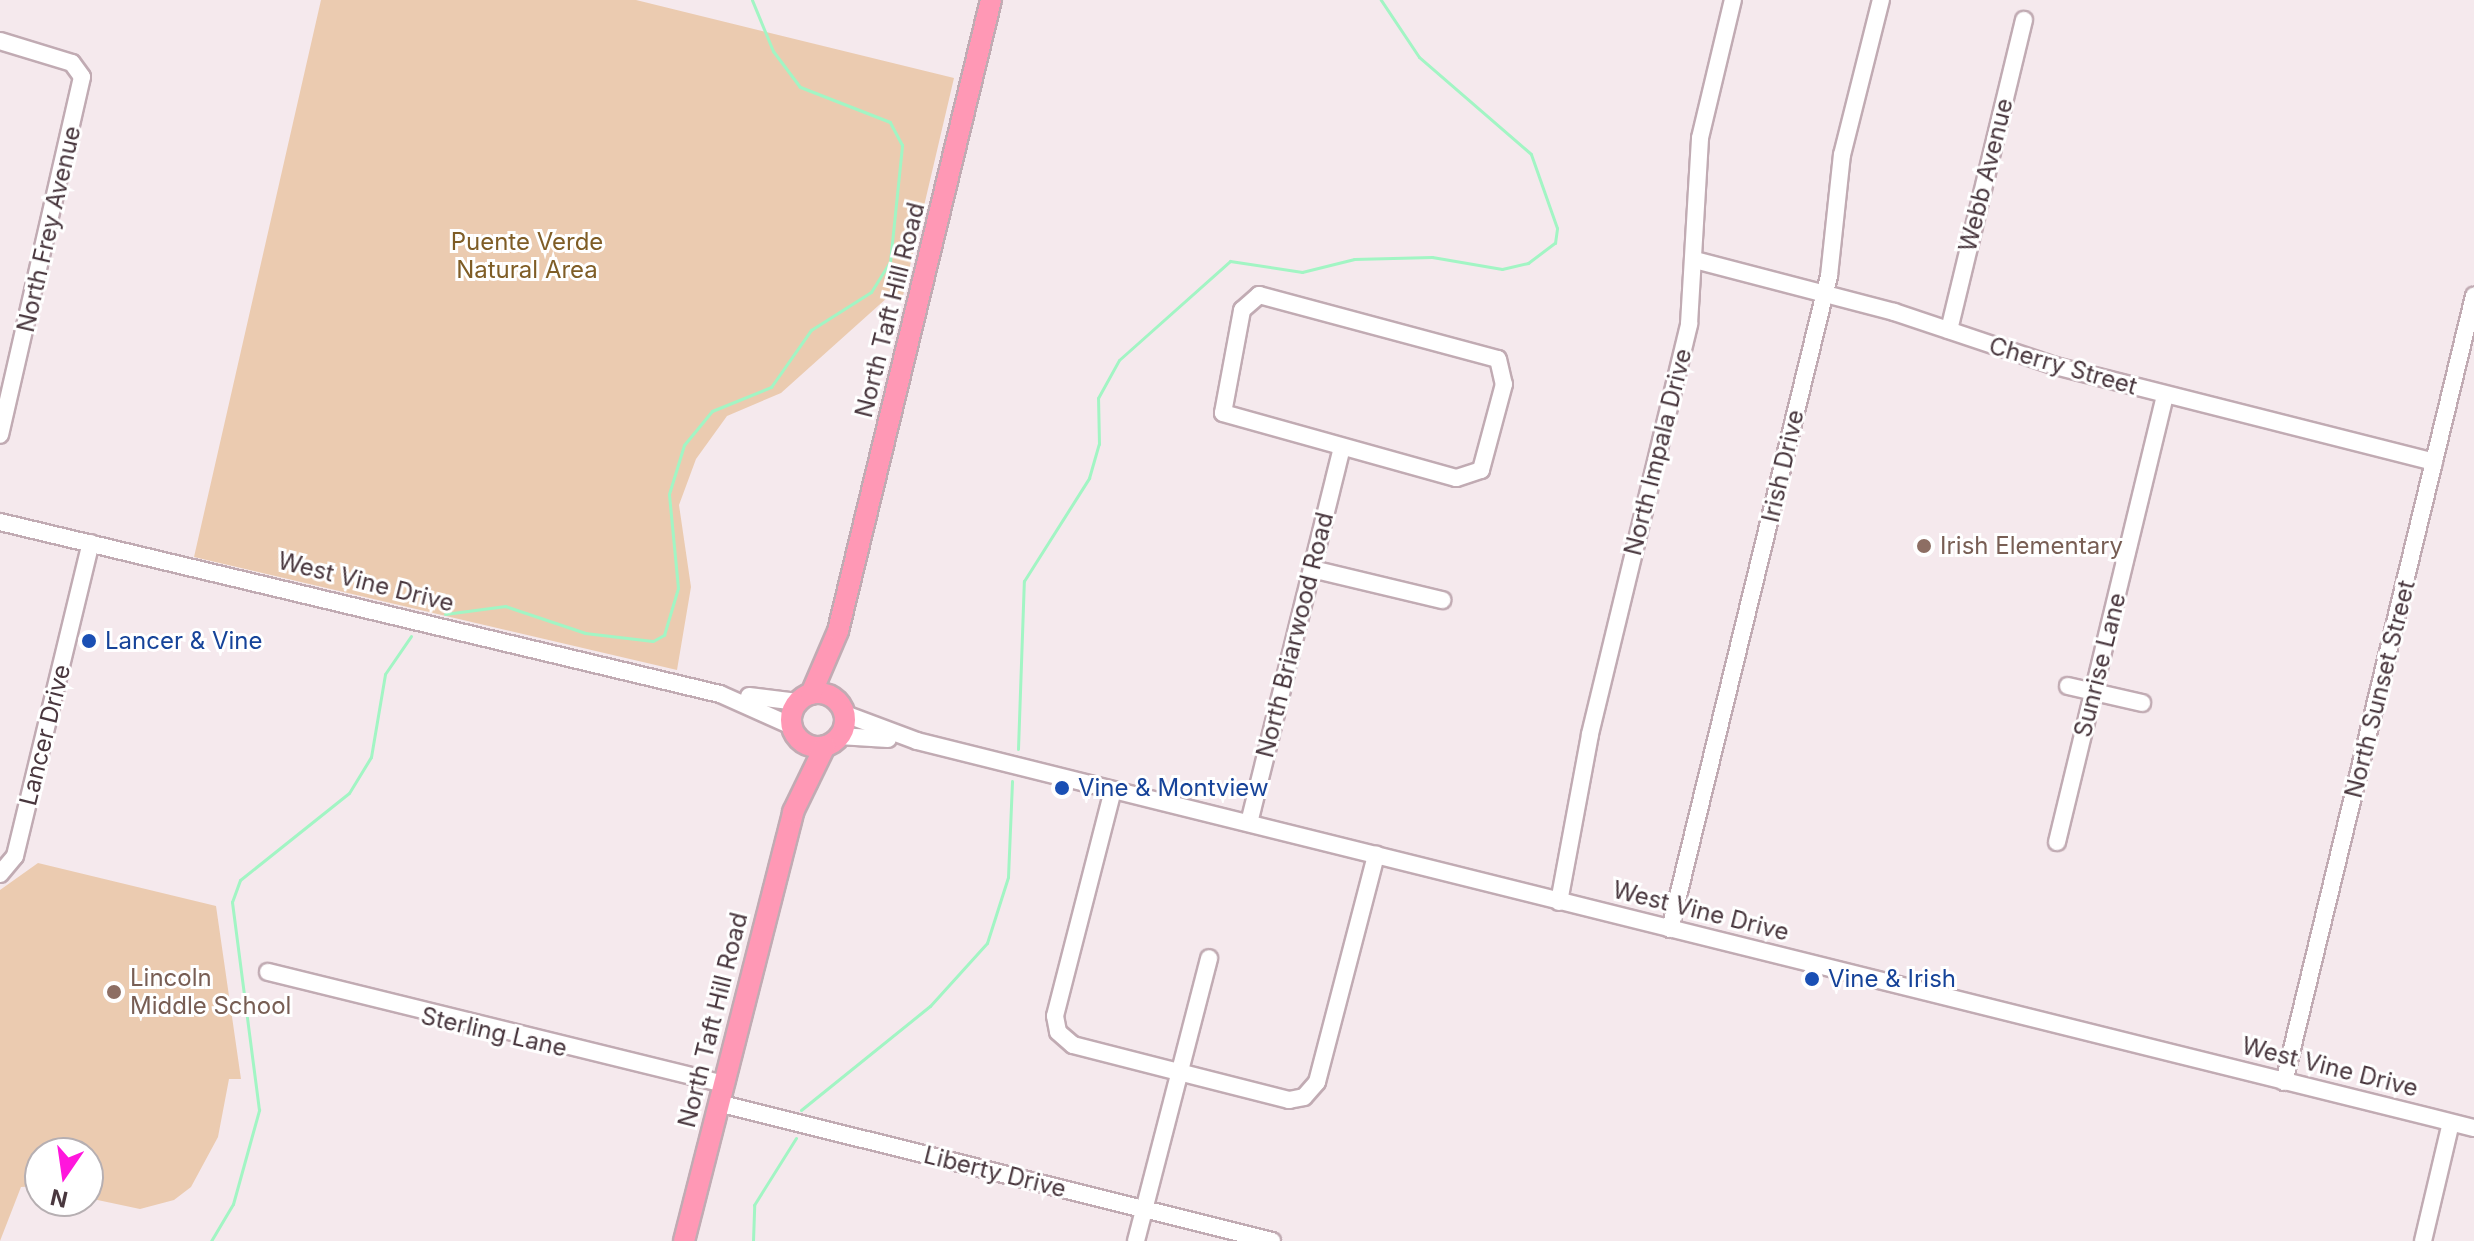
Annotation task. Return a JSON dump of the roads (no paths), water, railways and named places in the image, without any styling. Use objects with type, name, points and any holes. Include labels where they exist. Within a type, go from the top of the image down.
[{"type":"main road","name":"North Taft Hill Road","points":[[804,698],[838,631],[991,0]]},
{"type":"main road","name":"North Taft Hill Road","points":[[838,631],[840,706]]},
{"type":"main road","name":"West Vine Drive","points":[[804,698],[840,706]]},
{"type":"main road","points":[[797,734],[804,698]]},
{"type":"main road","points":[[832,741],[840,706]]},
{"type":"main road","name":"North Taft Hill Road","points":[[684,1241],[793,812],[797,734]]},
{"type":"main road","name":"West Vine Drive","points":[[797,734],[832,741]]},
{"type":"main road","name":"North Taft Hill Road","points":[[793,812],[832,741]]},
{"type":"street","name":"North Impala Drive","points":[[1559,902],[1590,734],[1689,324],[1700,138],[1733,0]]},
{"type":"street","name":"Irish Drive","points":[[1670,929],[1825,292],[1842,155],[1881,0]]},
{"type":"street","name":"Webb Avenue","points":[[1949,330],[2024,20]]},
{"type":"street","name":"North Frey Avenue","points":[[0,41],[79,69],[56,216],[0,435]]},
{"type":"street","name":"Cherry Street","points":[[1695,260],[1825,292],[2165,395],[2434,462]]},
{"type":"street","points":[[1259,295],[1490,354],[1501,363],[1504,384],[1475,476],[1456,478],[1342,447],[1223,413],[1248,300],[1259,295]]},
{"type":"street","name":"North Sunset Street","points":[[2284,1082],[2434,462],[2467,357],[2474,296]]},
{"type":"street","name":"Sunrise Lane","points":[[2057,842],[2165,395]]},
{"type":"street","name":"North Briarwood Road","points":[[1249,823],[1342,447]]},
{"type":"street","name":"West Vine Drive","points":[[0,522],[720,694],[804,698]]},
{"type":"street","name":"Lancer Drive","points":[[0,874],[15,856],[91,543]]},
{"type":"street","points":[[1312,569],[1442,600]]},
{"type":"street","points":[[2068,686],[2142,703]]},
{"type":"street","name":"West Vine Drive","points":[[720,694],[797,734]]},
{"type":"street","name":"West Vine Drive","points":[[840,706],[917,741],[2474,1128]]},
{"type":"street","name":"West Vine Drive","points":[[832,741],[917,741]]},
{"type":"street","points":[[1113,790],[1055,1016],[1058,1032],[1073,1045],[1289,1100],[1306,1095],[1317,1082],[1376,855]]},
{"type":"street","points":[[1136,1241],[1209,958]]},
{"type":"street","name":"Sterling Lane","points":[[268,972],[720,1094]]},
{"type":"street","name":"Liberty Drive","points":[[720,1094],[1272,1241]]},
{"type":"street","points":[[2423,1241],[2451,1123]]},
{"type":"waterway","points":[[445,614],[505,606],[585,633],[653,641],[664,635],[678,588],[669,494],[684,445],[712,411],[771,387],[811,330],[871,292],[890,262],[902,145],[890,122],[800,87],[773,51],[752,0]]},
{"type":"waterway","points":[[1018,749],[1024,581],[1089,478],[1099,444],[1098,398],[1119,360],[1230,261],[1302,272],[1354,259],[1432,257],[1502,269],[1528,263],[1555,243],[1557,228],[1531,154],[1419,57],[1381,0]]},
{"type":"waterway","points":[[211,1241],[233,1204],[259,1110],[232,902],[240,880],[349,793],[371,757],[385,674],[411,636]]},
{"type":"waterway","points":[[801,1110],[930,1006],[987,943],[1008,877],[1012,781]]},
{"type":"waterway","points":[[753,1241],[754,1205],[796,1138]]},
{"type":"place","name":"Irish Elementary","points":[[1924,546]]},
{"type":"place","name":"Lancer & Vine","points":[[89,641]]},
{"type":"place","name":"Vine & Montview","points":[[1062,788]]},
{"type":"place","name":"Vine & Irish","points":[[1812,979]]},
{"type":"place","name":"Lincoln Middle School","points":[[114,992]]},
{"type":"park label","name":"Puente Verde Natural Area","points":[[527,256]]}]
